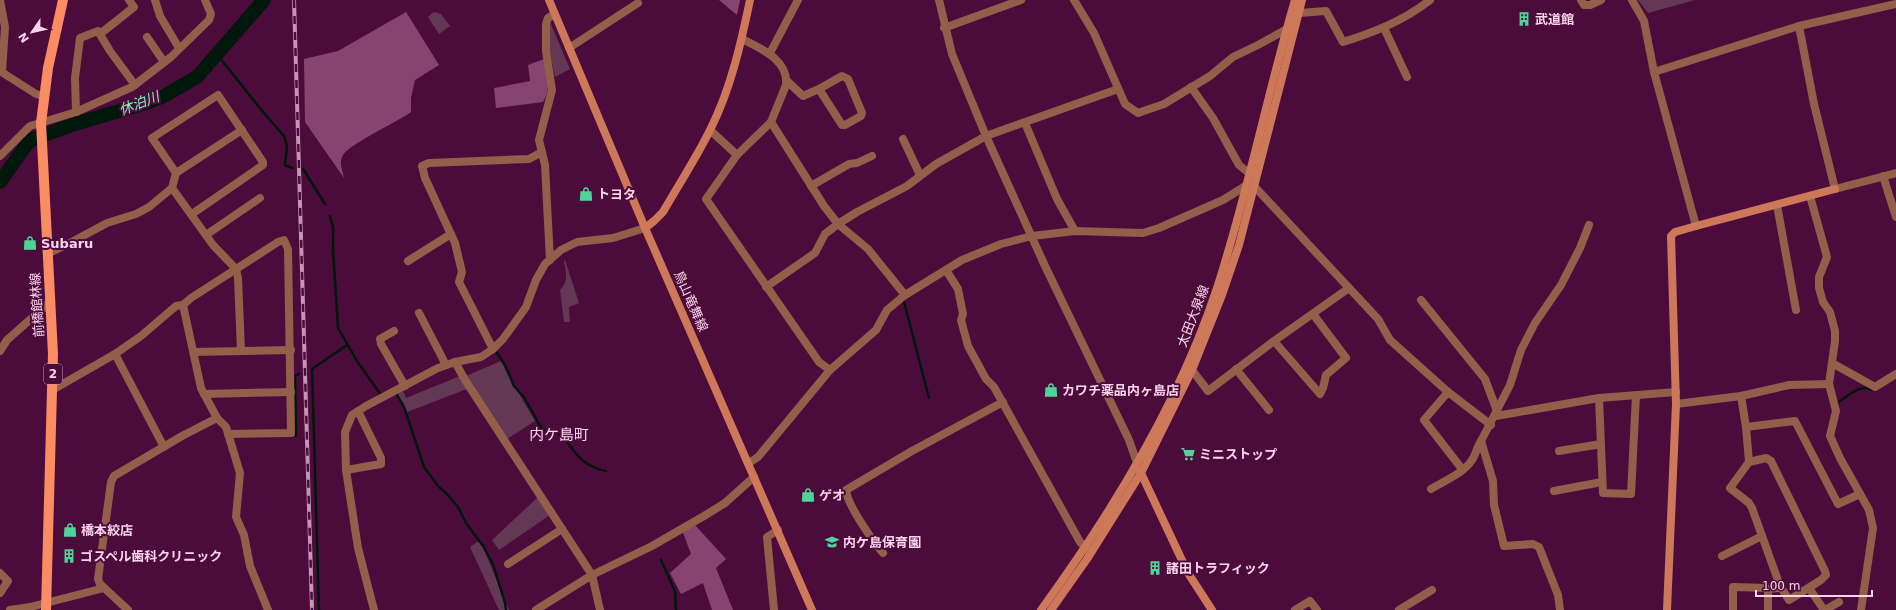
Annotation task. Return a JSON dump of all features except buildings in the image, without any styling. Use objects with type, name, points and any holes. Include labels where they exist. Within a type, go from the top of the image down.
[{"type":"main road","name":"前橋館林線","points":[[46,606],[54,388],[41,125],[43,96],[63,0]]},
{"type":"main road","name":"鳥山竜舞線","points":[[549,0],[645,228],[812,610]]},
{"type":"main road","points":[[645,228],[663,212],[710,130],[729,83],[742,39],[750,0]]},
{"type":"main road","name":"太田大泉線","points":[[1051,610],[1092,552],[1141,473],[1192,370],[1222,295],[1239,245],[1251,185],[1250,174],[1289,18],[1295,0]]},
{"type":"main road","name":"太田大泉線","points":[[1041,610],[1067,575],[1137,463],[1187,364],[1216,289],[1251,185],[1302,0]]},
{"type":"main road","points":[[1667,610],[1676,404],[1670,240],[1675,232],[1835,189]]},
{"type":"main road","points":[[1137,463],[1188,573],[1212,610]]},
{"type":"street","points":[[0,0],[5,27],[1,71],[36,94],[43,96]]},
{"type":"street","points":[[100,34],[134,7],[129,0]]},
{"type":"street","points":[[155,0],[160,16],[179,48]]},
{"type":"street","points":[[0,156],[30,126],[41,125],[76,112],[136,84],[164,62],[209,20],[211,14],[205,0]]},
{"type":"street","points":[[770,53],[798,0]]},
{"type":"street","points":[[939,0],[944,28],[952,54],[986,136],[1032,236],[1044,266],[1128,440],[1137,463]]},
{"type":"street","points":[[944,28],[1021,0]]},
{"type":"street","points":[[1074,0],[1094,33],[1125,104],[1138,113],[1164,104],[1210,76],[1233,57],[1287,29]]},
{"type":"street","points":[[1289,18],[1299,13],[1326,11],[1343,42],[1384,28],[1414,12],[1430,0]]},
{"type":"street","points":[[1581,0],[1584,5],[1590,6],[1601,0]]},
{"type":"street","points":[[1632,0],[1644,21],[1654,72],[1696,226]]},
{"type":"street","points":[[569,48],[638,3]]},
{"type":"street","points":[[1654,72],[1799,26],[1896,4]]},
{"type":"street","points":[[550,260],[545,165],[538,140],[553,84],[547,57],[546,24],[548,18],[555,14]]},
{"type":"street","points":[[1799,26],[1814,104],[1835,189],[1896,173]]},
{"type":"street","points":[[1384,28],[1407,77]]},
{"type":"street","points":[[76,112],[75,78],[80,38],[98,31],[110,51],[136,84]]},
{"type":"street","points":[[147,37],[164,62]]},
{"type":"street","points":[[742,39],[770,53],[782,69],[786,80],[803,96],[842,76],[845,76],[848,79],[862,113],[861,116],[845,125],[842,125],[819,89]]},
{"type":"street","points":[[786,80],[771,122],[737,155],[706,199],[819,362],[830,370]]},
{"type":"street","points":[[1191,87],[1213,118],[1239,166],[1250,174]]},
{"type":"street","points":[[766,287],[815,254],[825,234],[838,224],[857,212],[908,186],[920,175],[936,164],[986,136],[1118,89]]},
{"type":"street","points":[[176,173],[152,138],[218,95],[242,130],[263,165],[192,214]]},
{"type":"street","points":[[771,122],[811,186],[838,224],[868,249],[905,295]]},
{"type":"street","points":[[1025,123],[1056,198],[1075,231]]},
{"type":"street","points":[[47,254],[107,223],[136,214],[149,207],[172,188],[176,173],[242,130]]},
{"type":"street","points":[[710,130],[737,155]]},
{"type":"street","points":[[903,139],[920,175]]},
{"type":"street","points":[[493,349],[458,282],[462,272],[452,234],[425,178],[422,166],[429,163],[529,159],[542,152]]},
{"type":"street","points":[[811,186],[849,164],[857,163],[872,156]]},
{"type":"street","points":[[1882,176],[1896,217]]},
{"type":"street","points":[[749,463],[758,457],[830,370],[876,330],[887,310],[905,295],[962,260],[1001,244],[1032,236],[1075,231],[1144,233],[1223,200],[1251,185],[1378,319],[1390,340],[1448,392],[1491,425]]},
{"type":"street","points":[[172,188],[213,245],[236,270],[238,278],[241,351]]},
{"type":"street","points":[[1810,196],[1827,257],[1818,281],[1820,295],[1830,312],[1836,341],[1829,384],[1836,411],[1831,431],[1831,440],[1869,510],[1873,528],[1861,610]]},
{"type":"street","points":[[206,234],[260,198]]},
{"type":"street","points":[[1777,205],[1796,310]]},
{"type":"street","points":[[1431,489],[1462,470],[1472,460],[1476,448],[1482,441],[1491,425],[1510,385],[1520,350],[1561,285],[1580,248],[1589,226]]},
{"type":"street","points":[[374,610],[370,587],[358,548],[346,470],[345,432],[352,415],[358,410],[446,365],[481,357],[493,349],[526,307],[540,273],[550,260],[561,250],[572,244],[613,238],[645,228]]},
{"type":"street","points":[[408,261],[452,234]]},
{"type":"street","points":[[54,388],[115,354],[141,336],[176,306],[184,305],[191,298],[281,240],[286,241],[288,249],[291,350],[291,433],[228,434]]},
{"type":"street","points":[[946,270],[958,289],[963,314],[961,320],[968,346],[986,379],[994,387],[1003,402],[1080,542],[1092,552]]},
{"type":"street","points":[[1192,370],[1208,391],[1274,341],[1349,288]]},
{"type":"street","points":[[1421,300],[1485,379],[1497,413]]},
{"type":"street","points":[[0,351],[7,340],[50,302]]},
{"type":"street","points":[[184,305],[204,394],[217,418],[226,428],[240,473],[236,517],[244,535],[250,566],[268,610]]},
{"type":"street","points":[[419,313],[446,365]]},
{"type":"street","points":[[1274,341],[1320,394],[1326,375],[1346,358],[1313,314]]},
{"type":"street","points":[[394,331],[380,339],[381,344],[404,386]]},
{"type":"street","points":[[194,352],[291,350]]},
{"type":"street","points":[[115,354],[164,447]]},
{"type":"street","points":[[455,362],[468,385],[592,575],[600,610]]},
{"type":"street","points":[[1832,363],[1875,387],[1896,374]]},
{"type":"street","points":[[1236,370],[1268,410]]},
{"type":"street","points":[[1676,404],[1741,396],[1789,385],[1829,384]]},
{"type":"street","points":[[204,394],[291,392]]},
{"type":"street","points":[[1448,392],[1424,420],[1462,470]]},
{"type":"street","points":[[1497,413],[1599,398],[1676,392]]},
{"type":"street","points":[[1599,398],[1603,493],[1631,494],[1636,395]]},
{"type":"street","points":[[1741,396],[1746,427],[1749,462]]},
{"type":"street","points":[[883,553],[863,522],[856,516],[846,490],[912,451],[1003,402]]},
{"type":"street","points":[[346,470],[381,464],[381,458],[358,410]]},
{"type":"street","points":[[128,610],[104,588],[98,579],[111,482],[114,476],[217,418]]},
{"type":"street","points":[[1746,427],[1795,421],[1838,504],[1860,494]]},
{"type":"street","points":[[1482,441],[1493,482],[1494,505],[1504,546],[1533,544],[1539,547],[1558,595],[1560,610]]},
{"type":"street","points":[[1559,451],[1601,444]]},
{"type":"street","points":[[1766,458],[1771,461],[1826,575],[1824,578],[1789,600],[1780,586],[1762,536],[1751,506],[1730,488],[1749,462],[1766,458]]},
{"type":"street","points":[[536,610],[592,575],[652,546],[704,516],[724,503],[754,477]]},
{"type":"street","points":[[1554,491],[1602,482]]},
{"type":"street","points":[[508,564],[562,528]]},
{"type":"street","points":[[774,610],[767,537],[778,530]]},
{"type":"street","points":[[1722,556],[1762,536]]},
{"type":"street","points":[[0,573],[8,580],[0,592]]},
{"type":"street","points":[[1733,610],[1733,587],[1768,589],[1778,588],[1780,586]]},
{"type":"street","points":[[10,610],[46,606],[104,588]]},
{"type":"street","points":[[1809,588],[1825,610],[1839,602]]},
{"type":"street","points":[[1768,589],[1768,610]]},
{"type":"street","points":[[1399,610],[1415,606],[1432,590]]},
{"type":"street","points":[[1294,610],[1310,601],[1317,610]]},
{"type":"shaded area","points":[[719,0],[740,0],[737,15]]},
{"type":"shaded area","points":[[1638,0],[1695,0],[1648,13]]},
{"type":"shaded area","points":[[406,12],[439,65],[415,80],[411,98],[411,112],[362,140],[346,152],[342,157],[341,162],[344,178],[305,122],[304,59],[338,51]]},
{"type":"shaded area","points":[[434,12],[441,14],[450,26],[439,34],[428,17]]},
{"type":"shaded area","points":[[550,22],[570,69],[555,77],[549,48]]},
{"type":"shaded area","points":[[544,59],[548,86],[546,97],[543,102],[496,108],[494,88],[530,81],[528,65]]},
{"type":"shaded area","points":[[565,260],[579,303],[569,307],[570,322],[564,322],[560,290],[566,280]]},
{"type":"shaded area","points":[[501,361],[535,421],[507,439],[466,376]]},
{"type":"shaded area","points":[[460,376],[467,389],[407,412],[397,393],[403,390],[406,398]]},
{"type":"shaded area","points":[[538,497],[550,515],[499,550],[492,540]]},
{"type":"shaded area","points":[[694,524],[726,559],[716,568],[733,610],[712,610],[703,583],[681,594],[670,573],[691,554],[682,530]]},
{"type":"shaded area","points":[[480,540],[509,610],[499,610],[470,547]]},
{"type":"waterway","name":"休泊川","points":[[0,182],[27,144],[33,139],[75,124],[146,103],[164,96],[197,77],[264,0]]},
{"type":"waterway","points":[[216,53],[284,136],[287,146],[285,165],[292,168]]},
{"type":"waterway","points":[[303,169],[325,204]]},
{"type":"waterway","points":[[330,216],[333,227],[338,328],[357,361],[381,395]]},
{"type":"waterway","points":[[903,298],[929,398]]},
{"type":"waterway","points":[[319,610],[312,369],[347,345]]},
{"type":"waterway","points":[[495,350],[505,365],[514,386],[524,397],[544,431],[556,432],[568,442],[578,456],[587,464],[606,471]]},
{"type":"waterway","points":[[296,436],[295,376],[299,374]]},
{"type":"waterway","points":[[1836,404],[1860,389],[1865,388],[1876,390]]},
{"type":"waterway","points":[[396,393],[404,407],[424,467],[438,486],[458,507],[466,523],[483,546],[493,564],[506,610]]},
{"type":"waterway","points":[[661,560],[675,591],[676,610]]},
{"type":"railway","points":[[294,0],[312,610]]},
{"type":"place","name":"武道館","points":[[1524,19]]},
{"type":"place","name":"トヨタ","points":[[586,194]]},
{"type":"place","name":"Subaru","points":[[30,243]]},
{"type":"place","name":"カワチ薬品内ヶ島店","points":[[1051,390]]},
{"type":"place","name":"ミニストップ","points":[[1188,454]]},
{"type":"place","name":"ゲオ","points":[[808,495]]},
{"type":"place","name":"橋本絞店","points":[[70,530]]},
{"type":"place","name":"内ケ島保育園","points":[[832,542]]},
{"type":"place","name":"ゴスペル歯科クリニック","points":[[69,556]]},
{"type":"place","name":"諸田トラフィック","points":[[1155,568]]},
{"type":"district","name":"内ケ島町","points":[[559,435]]}]
